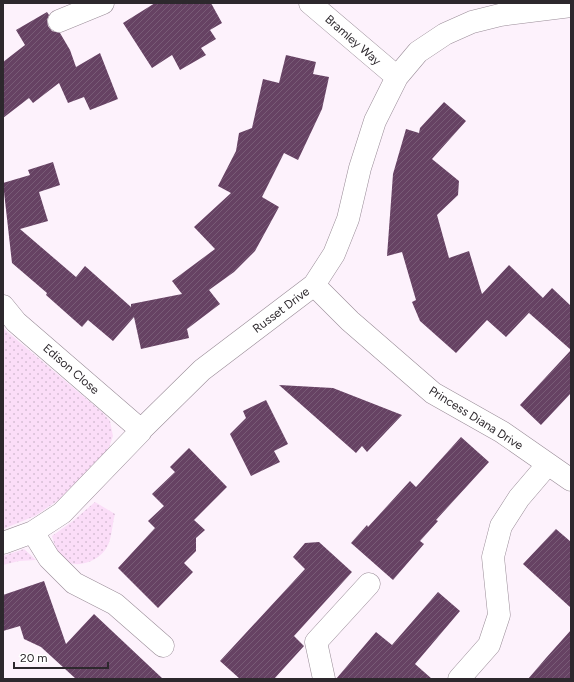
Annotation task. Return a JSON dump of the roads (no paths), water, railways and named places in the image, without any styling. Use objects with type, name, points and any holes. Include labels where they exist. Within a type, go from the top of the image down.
[{"type":"street","points":[[59,21],[103,3]]},
{"type":"street","name":"Bramley Way","points":[[310,3],[397,78]]},
{"type":"street","name":"Russet Drive","points":[[3,543],[33,532],[62,513],[141,430],[202,370],[314,285],[334,254],[348,219],[360,168],[375,121],[397,78],[418,52],[445,34],[472,22],[500,15],[571,6]]},
{"type":"street","name":"Princess Diana Drive","points":[[314,285],[350,322],[432,393],[502,432],[571,480]]},
{"type":"street","name":"Edison Close","points":[[3,306],[16,322],[141,430]]},
{"type":"street","points":[[459,679],[489,645],[499,615],[493,557],[500,526],[519,498],[548,464]]},
{"type":"street","points":[[33,532],[49,558],[74,583],[115,604],[163,646]]},
{"type":"street","points":[[324,679],[316,642],[369,584]]}]
